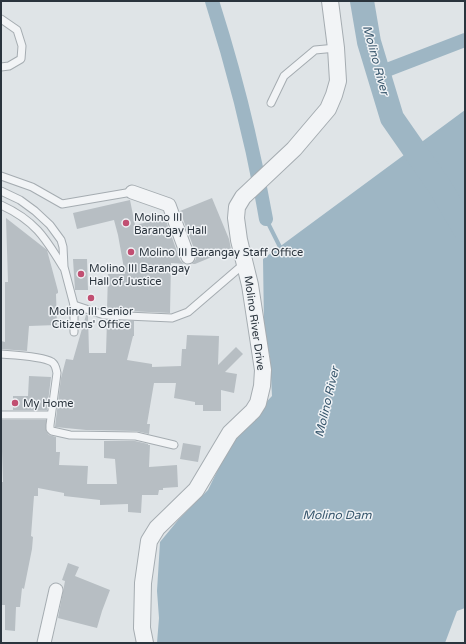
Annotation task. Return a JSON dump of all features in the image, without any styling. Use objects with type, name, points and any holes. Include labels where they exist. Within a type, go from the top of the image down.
[{"type":"street","name":"Molino River Drive","points":[[145,643],[142,628],[143,584],[149,541],[157,528],[196,490],[230,433],[253,411],[258,403],[262,386],[263,370],[245,262],[239,240],[236,218],[237,207],[243,197],[294,149],[328,109],[338,81],[336,48],[330,1]]},
{"type":"street","points":[[132,192],[169,205],[188,256]]},
{"type":"street","points":[[44,643],[56,590]]},
{"type":"lane","points":[[1,19],[17,30],[22,46],[21,58],[9,66],[1,67]]},
{"type":"lane","points":[[271,103],[284,76],[315,50],[336,48]]},
{"type":"lane","points":[[1,176],[32,188],[62,204],[132,192]]},
{"type":"lane","points":[[1,191],[20,200],[35,211],[50,225],[57,235],[63,247],[64,267],[74,306],[74,332]]},
{"type":"lane","points":[[1,205],[15,211],[37,228],[64,267]]},
{"type":"lane","points":[[74,306],[104,315],[172,318],[188,312],[245,262]]},
{"type":"lane","points":[[1,354],[42,359],[52,362],[56,366],[57,373],[50,429],[52,431],[58,434],[70,435],[136,436],[174,445]]},
{"type":"lane","points":[[1,415],[51,415]]},
{"type":"water","name":"Molino Dam","points":[[465,110],[465,608],[457,611],[445,643],[157,643],[159,618],[157,591],[160,542],[179,519],[208,490],[228,449],[251,418],[272,396],[270,358],[264,325],[263,259]]},
{"type":"building","points":[[212,198],[229,239],[231,249],[192,264],[196,259],[196,254],[180,211]]},
{"type":"building","points":[[130,200],[135,225],[165,218],[180,260],[184,264],[171,263],[170,313],[107,310],[108,274],[125,274],[114,220],[77,229],[73,213]]},
{"type":"building","points":[[6,218],[47,250],[58,291],[56,294],[57,325],[29,326],[27,351],[1,349],[1,341],[5,342],[5,282],[8,282]]},
{"type":"building","name":"Molino III Barangay Hall of Justice","points":[[73,259],[87,259],[88,290],[75,290]]},
{"type":"building","points":[[86,315],[88,315],[89,353],[106,353],[107,320],[134,321],[134,336],[127,360],[152,364],[152,367],[181,366],[182,349],[186,349],[187,335],[219,336],[218,365],[236,347],[243,354],[225,372],[237,374],[234,393],[221,390],[221,411],[203,411],[203,405],[195,405],[195,402],[174,398],[176,383],[154,383],[147,424],[150,424],[149,434],[136,431],[86,430],[55,427],[61,378],[66,359],[73,360]]},
{"type":"building","points":[[29,376],[51,377],[47,410],[13,410],[13,396],[28,396]]},
{"type":"building","points":[[1,420],[46,420],[46,431],[49,435],[56,437],[56,452],[60,452],[59,465],[88,466],[87,484],[117,484],[115,459],[104,458],[104,441],[135,441],[148,444],[150,445],[149,467],[177,465],[178,487],[163,488],[163,490],[159,490],[158,495],[142,495],[141,513],[128,512],[128,504],[100,505],[100,500],[64,496],[64,493],[38,488],[38,496],[34,496],[31,536],[33,537],[32,549],[24,589],[22,588],[20,607],[16,607],[15,631],[5,630],[5,605],[1,605],[1,482],[3,482]]},
{"type":"building","points":[[183,443],[201,446],[198,462],[180,459]]},
{"type":"building","points":[[68,563],[79,567],[75,576],[110,590],[97,628],[58,618],[65,581],[62,580]]},
{"type":"waterway","points":[[212,1],[243,109],[266,219]]},
{"type":"waterway","name":"Molino River","points":[[362,1],[369,42],[392,118],[440,187],[465,230]]},
{"type":"waterway","name":"Molino River","points":[[379,73],[465,40]]},
{"type":"waterway","points":[[266,219],[282,251]]},
{"type":"place","name":"Molino III Barangay Hall","points":[[126,223]]},
{"type":"place","name":"Molino III Barangay Staff Office","points":[[131,252]]},
{"type":"place","name":"Molino III Barangay Hall of Justice","points":[[81,274]]},
{"type":"place","name":"Molino III Senior Citizens' Office","points":[[91,298]]},
{"type":"place","name":"My Home","points":[[15,403]]}]
